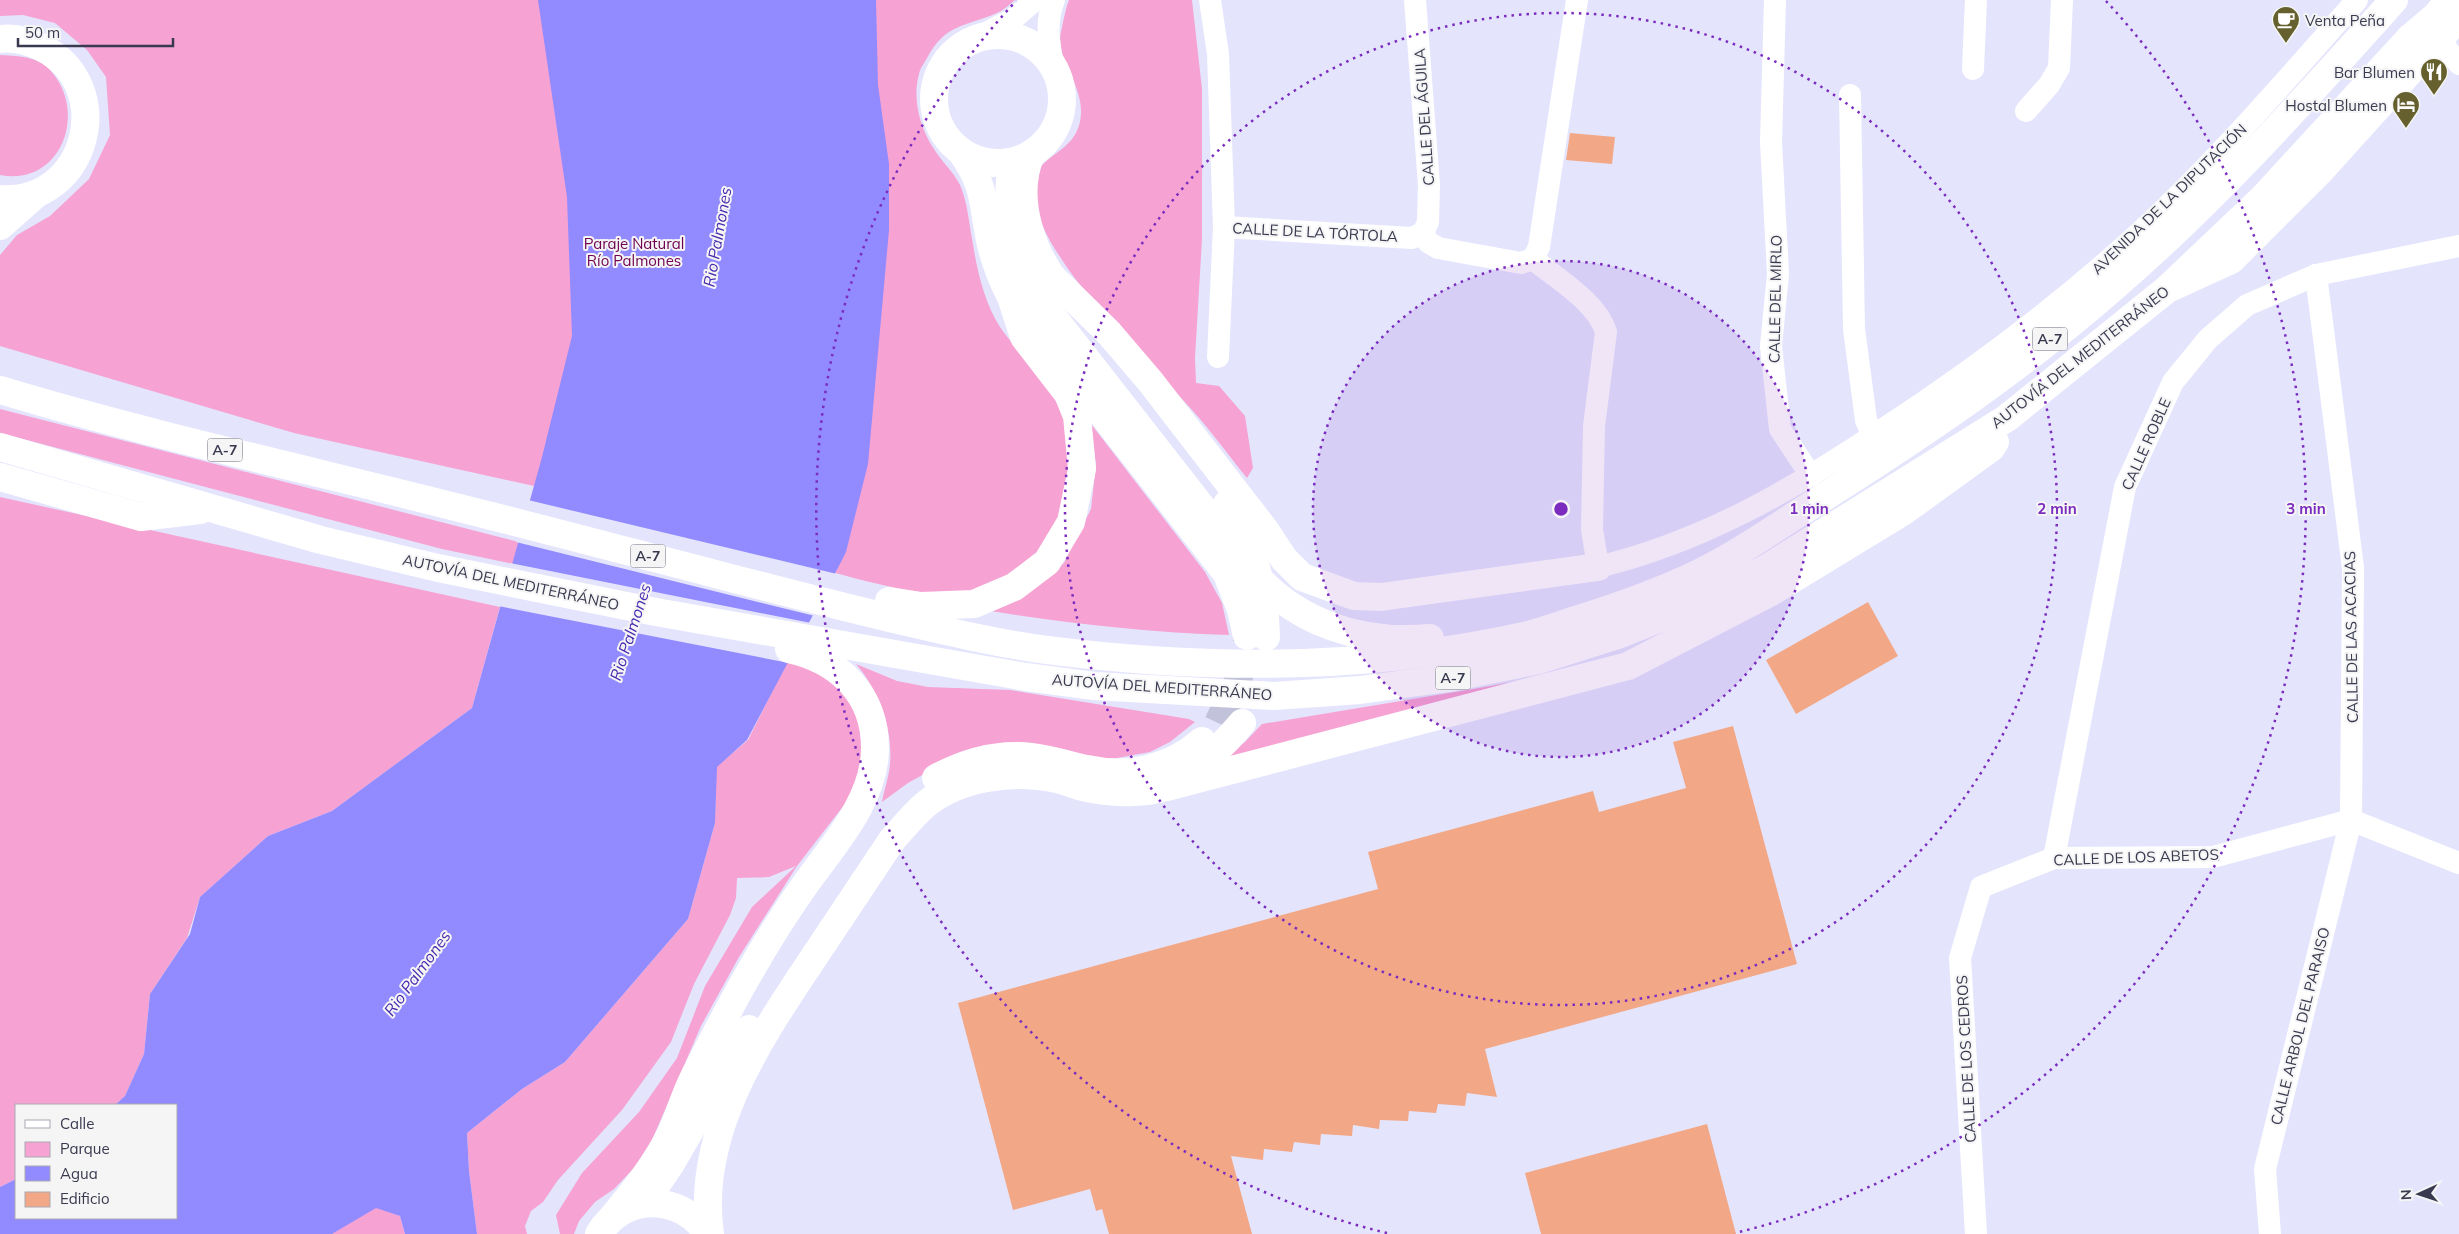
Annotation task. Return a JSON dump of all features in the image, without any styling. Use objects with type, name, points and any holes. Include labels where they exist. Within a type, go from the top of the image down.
[{"type":"main road","name":"AUTOVÍA DEL MEDITERRÁNEO","points":[[0,390],[155,433],[452,506],[844,607],[969,636],[1043,649],[1141,659],[1210,663],[1300,664],[1370,661],[1430,654],[1529,635],[1616,606],[1702,572],[1896,452],[2024,359],[2114,287],[2194,213],[2329,72],[2394,0]]},
{"type":"main road","points":[[2410,38],[2428,0]]},
{"type":"main road","name":"AUTOVÍA DEL MEDITERRÁNEO","points":[[0,447],[321,540],[438,568],[656,612],[708,633],[807,653],[837,654],[1094,686],[1274,696],[1360,690],[1449,678],[1548,657],[1618,635],[1693,605],[1766,568],[2007,418],[2166,290],[2262,199],[2410,38],[2436,16],[2449,0]]},
{"type":"main road","points":[[2166,290],[2231,260],[2322,170],[2459,17]]},
{"type":"main road","points":[[844,607],[876,598],[921,606],[974,604],[1014,587],[1047,562],[1071,522],[1082,469],[1077,416],[1068,394],[1024,337],[1011,298],[1003,282],[990,240],[982,189],[972,167],[962,153],[951,144],[940,125],[934,105],[934,90],[938,76],[949,58],[965,43],[978,38],[1007,35],[1021,39],[1045,54],[1053,66],[1062,93],[1058,122],[1052,135],[1024,157],[1011,175],[1011,198],[1017,234],[1034,288],[1047,309],[1211,522],[1268,591],[1286,605],[1337,630],[1404,640],[1451,636],[1502,625],[1529,635]]},
{"type":"main road","points":[[0,39],[19,40],[48,51],[71,72],[84,101],[86,124],[81,147],[64,174],[39,192],[0,226]]},
{"type":"main road","points":[[962,153],[989,163],[1024,157]]},
{"type":"main road","points":[[1011,298],[1227,574],[1241,610],[1257,636],[1266,616],[1259,574],[1252,548],[1219,491],[1050,275],[1028,226],[1022,196],[1024,157]]},
{"type":"main road","points":[[0,199],[24,197],[39,192]]},
{"type":"main road","points":[[1050,275],[1109,333],[1150,381],[1265,530],[1284,558],[1302,577],[1354,596],[1381,597],[1598,567]]},
{"type":"main road","points":[[709,1234],[707,1212],[710,1168],[731,1098],[780,1008],[892,840],[910,819],[927,804],[948,790],[988,778],[1024,775],[1057,779],[1083,787],[1115,792],[1167,787],[1628,666],[1771,592],[1904,511],[1991,448],[2007,418]]},
{"type":"main road","points":[[0,464],[13,467],[64,465]]},
{"type":"main road","points":[[0,477],[141,518],[211,509]]},
{"type":"main road","points":[[605,1226],[649,1174],[670,1134],[691,1081],[745,977],[800,892],[858,808],[871,780],[875,747],[870,714],[837,654]]},
{"type":"main road","points":[[605,1226],[637,1204],[653,1190],[670,1165],[749,1030],[878,832],[896,808],[915,791],[952,769],[996,757],[1040,757],[1089,770],[1132,772],[1147,769],[1177,759],[1230,723],[1201,765],[1167,787]]},
{"type":"main road","points":[[637,1204],[651,1202],[680,1208],[692,1215],[709,1234]]},
{"type":"street","points":[[978,38],[1013,20],[1035,0]]},
{"type":"street","points":[[1053,66],[1048,38],[1048,23],[1054,0]]},
{"type":"street","points":[[1210,0],[1218,54],[1224,227]]},
{"type":"street","name":"CALLE DEL ÁGUILA","points":[[1415,0],[1429,185],[1428,222],[1423,233]]},
{"type":"street","points":[[1423,233],[1428,242],[1438,248],[1521,263],[1533,259],[1540,247],[1577,0]]},
{"type":"street","name":"CALLE DEL MIRLO","points":[[1774,0],[1771,142],[1778,274],[1772,346],[1780,428],[1811,476]]},
{"type":"street","points":[[1974,69],[1976,0]]},
{"type":"street","points":[[2026,111],[2050,85],[2059,68],[2062,0]]},
{"type":"street","name":"AVENIDA DE LA DIPUTACIÓN","points":[[1811,476],[1940,392],[2016,336],[2111,258],[2249,122],[2357,0]]},
{"type":"street","points":[[2439,39],[2459,64]]},
{"type":"street","points":[[1850,95],[1854,329],[1866,420],[1873,436]]},
{"type":"street","name":"CALLE DE LA TÓRTOLA","points":[[1218,357],[1224,227],[1412,238],[1423,233]]},
{"type":"street","name":"CALLE ROBLE","points":[[2054,858],[2125,487],[2173,382],[2208,339],[2248,305],[2316,276],[2459,246]]},
{"type":"street","points":[[1533,259],[1594,308],[1602,319],[1606,332],[1594,426],[1592,529],[1598,567],[1646,555],[1695,537],[1750,510],[1811,476]]},
{"type":"street","name":"CALLE DE LAS ACACIAS","points":[[2316,276],[2353,568],[2351,820]]},
{"type":"street","points":[[2351,820],[2459,863]]},
{"type":"street","name":"CALLE DE LOS ABETOS","points":[[1981,887],[2054,858],[2213,857],[2351,820]]},
{"type":"street","name":"CALLE ARBOL DEL PARAISO","points":[[2270,1234],[2265,1169],[2351,820]]},
{"type":"street","name":"CALLE DE LOS CEDROS","points":[[1976,1234],[1960,958],[1981,887]]},
{"type":"green space","name":"Paraje Natural Río Palmones","points":[[0,0],[1015,0],[1000,12],[957,28],[941,38],[920,70],[916,93],[921,123],[929,141],[957,180],[963,192],[979,276],[990,308],[1008,338],[1051,390],[1064,415],[1070,445],[1070,464],[1065,502],[1055,535],[1045,550],[1027,566],[977,589],[964,593],[935,594],[900,589],[835,573],[840,563],[534,486],[294,433],[0,346],[0,255],[17,235],[50,216],[89,179],[110,135],[106,77],[87,50],[55,23],[23,15],[0,16]]},
{"type":"green space","points":[[1069,0],[1192,0],[1202,89],[1202,239],[1195,358],[1196,383],[1219,386],[1245,416],[1253,468],[1247,478],[1199,418],[1124,337],[1074,277],[1053,247],[1039,218],[1033,192],[1034,179],[1039,169],[1072,139],[1078,128],[1081,113],[1078,94],[1061,49],[1060,40]]},
{"type":"green space","points":[[0,55],[25,57],[42,63],[60,84],[67,103],[68,122],[63,141],[54,157],[40,169],[22,175],[0,175]]},
{"type":"green space","points":[[0,409],[519,542],[513,564],[442,549],[0,433]]},
{"type":"green space","points":[[1091,424],[1205,572],[1222,603],[1229,635],[1166,632],[1104,626],[1041,619],[979,609],[1046,577],[1064,563],[1091,509],[1096,465]]},
{"type":"green space","points":[[0,497],[500,607],[472,708],[332,811],[268,836],[200,897],[187,938],[150,994],[144,1054],[125,1096],[116,1104],[15,1104],[15,1180],[0,1187]]},
{"type":"green space","points":[[787,662],[827,673],[859,711],[863,769],[848,800],[797,866],[739,957],[701,1026],[652,1140],[634,1168],[614,1189],[595,1202],[579,1221],[574,1234],[560,1234],[556,1215],[582,1173],[639,1112],[677,1058],[705,986],[752,907],[796,866],[769,877],[737,878],[736,898],[730,915],[694,984],[671,1042],[622,1110],[558,1180],[543,1202],[531,1211],[525,1226],[527,1234],[477,1234],[469,1171],[467,1133],[522,1089],[565,1062],[688,919],[715,823],[716,767],[748,740]]},
{"type":"green space","points":[[856,664],[897,681],[928,687],[1010,690],[1189,719],[1195,722],[1170,742],[1150,752],[1117,758],[935,768],[908,783],[882,802],[890,764],[887,724],[878,698]]},
{"type":"green space","points":[[1578,670],[1226,758],[1262,724]]},
{"type":"green space","points":[[376,1207],[400,1216],[405,1234],[332,1234]]},
{"type":"water","name":"Rio Palmones","points":[[538,0],[876,0],[878,85],[889,164],[889,230],[868,464],[846,552],[747,740],[717,767],[715,823],[688,919],[565,1062],[522,1089],[467,1133],[469,1171],[477,1234],[405,1234],[400,1216],[376,1208],[332,1234],[0,1234],[0,1187],[15,1180],[15,1219],[178,1219],[178,1104],[116,1104],[125,1096],[144,1054],[150,994],[190,934],[200,897],[268,836],[332,811],[472,708],[542,457],[572,336],[567,197]]},
{"type":"pier","points":[[528,500],[837,574],[815,616],[516,542]]},
{"type":"pier","points":[[510,563],[811,623],[789,663],[498,606]]},
{"type":"building","points":[[1570,133],[1615,137],[1612,164],[1566,160]]},
{"type":"building","points":[[1868,602],[1898,656],[1796,714],[1766,660]]},
{"type":"building","points":[[1733,726],[1797,964],[1485,1049],[1497,1097],[1467,1093],[1465,1106],[1438,1104],[1436,1113],[1409,1111],[1408,1121],[1380,1120],[1379,1129],[1353,1125],[1352,1136],[1321,1134],[1320,1145],[1294,1142],[1292,1152],[1264,1149],[1263,1160],[1231,1156],[1252,1234],[1109,1234],[1102,1209],[1096,1211],[1090,1189],[1013,1210],[958,1003],[1378,889],[1368,852],[1593,791],[1599,812],[1686,788],[1673,742]]},
{"type":"building","points":[[1707,1124],[1736,1234],[1541,1234],[1525,1173]]},
{"type":"tunnel","points":[[1218,723],[1238,681],[1247,642]]},
{"type":"place","name":"Venta Peña","points":[[2286,44]]},
{"type":"place","name":"Bar Blumen","points":[[2434,96]]},
{"type":"place","name":"Hostal Blumen","points":[[2406,129]]}]
